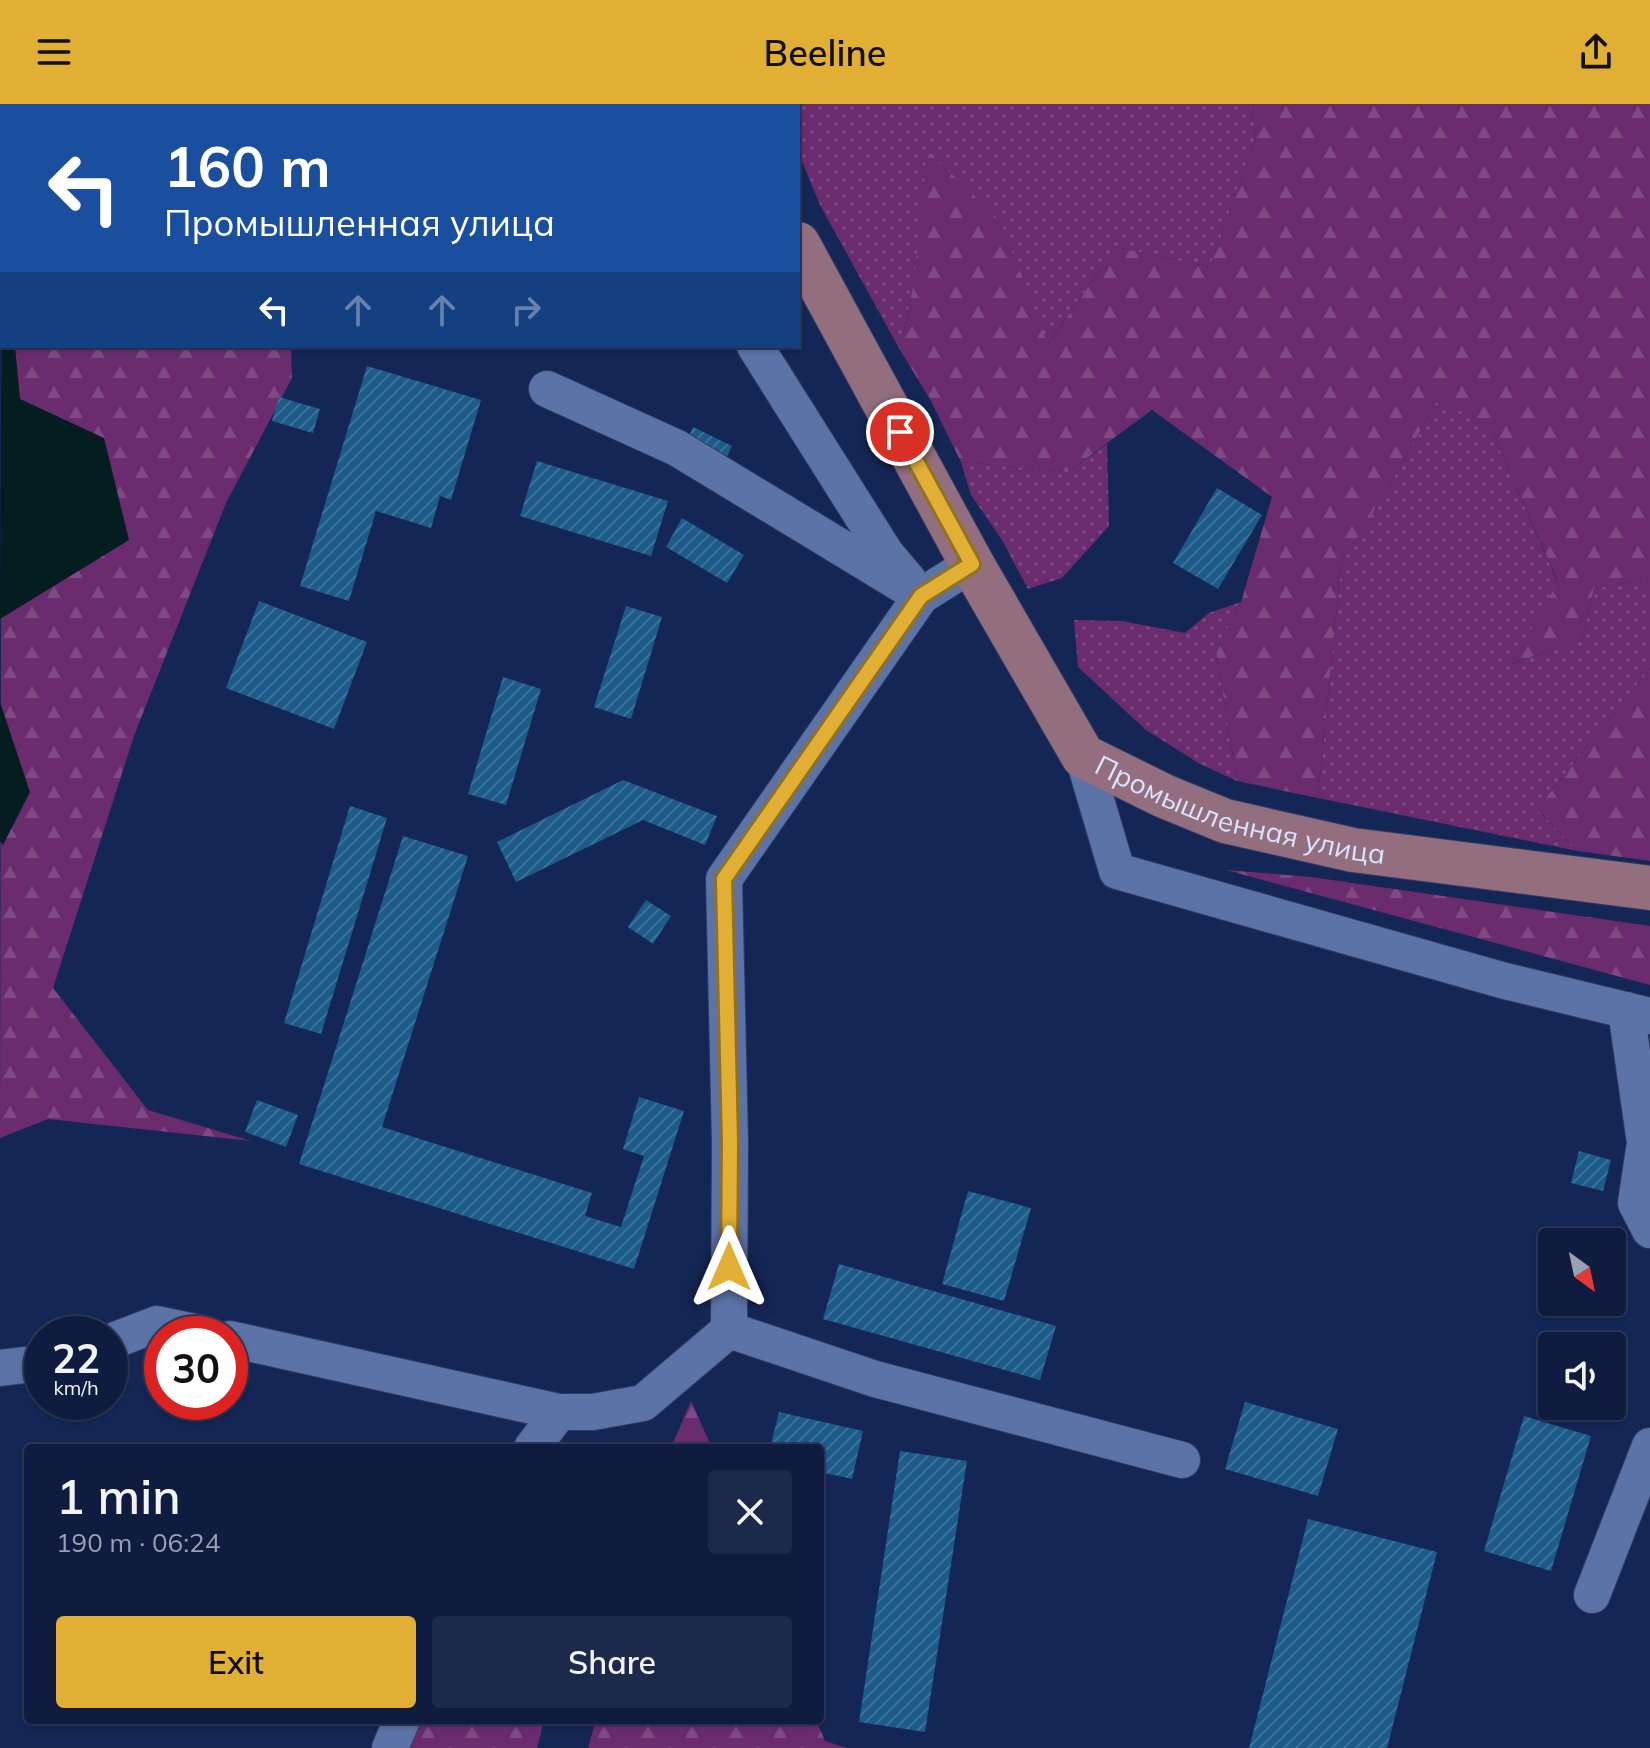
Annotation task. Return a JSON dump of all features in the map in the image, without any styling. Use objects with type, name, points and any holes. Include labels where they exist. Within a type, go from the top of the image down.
[{"type":"main road","name":"Промышленная улица","points":[[800,248],[972,564],[1083,756],[1164,796],[1225,821],[1338,847],[1650,888]]},
{"type":"street","points":[[756,348],[886,554],[921,596]]},
{"type":"street","points":[[547,389],[677,448],[921,596]]},
{"type":"street","points":[[248,1343],[559,1412],[593,1412],[643,1403],[729,1330],[730,1142],[724,879],[921,596],[972,564]]},
{"type":"street","points":[[1083,756],[1117,871],[1475,973],[1638,1013],[1645,1143],[1636,1203],[1650,1230]]},
{"type":"street","points":[[729,1330],[875,1379],[1182,1460]]},
{"type":"street","points":[[0,1368],[24,1365]]},
{"type":"street","points":[[535,1444],[559,1412]]},
{"type":"street","points":[[1592,1595],[1650,1446]]},
{"type":"street","points":[[390,1748],[400,1724]]},
{"type":"green space","points":[[800,104],[1251,104],[1256,135],[1210,267],[1116,247],[1047,345],[1001,222],[914,281],[900,350],[820,205],[800,157]]},
{"type":"green space","points":[[1251,104],[1650,104],[1650,580],[1594,588],[1582,639],[1511,664],[1558,582],[1488,423],[1437,401],[1341,564],[1318,798],[1237,781],[1216,651],[1241,602],[1272,497],[1152,410],[1068,472],[961,462],[930,399],[900,350],[914,281],[927,150],[1001,222],[1048,344],[1116,247],[1210,267],[1256,135]]},
{"type":"green space","points":[[2,348],[291,348],[292,378],[226,503],[134,736],[53,988],[148,1110],[251,1141],[48,1119],[0,1138]]},
{"type":"green space","points":[[1437,401],[1488,423],[1558,583],[1512,664],[1582,639],[1594,588],[1650,580],[1650,668],[1537,809],[1578,851],[1318,798],[1341,564]]},
{"type":"green space","points":[[1107,444],[1109,526],[1062,578],[1028,589],[1002,540],[971,495],[961,462],[1068,472]]},
{"type":"green space","points":[[1241,602],[1216,651],[1237,781],[1200,764],[1146,730],[1078,667],[1074,620],[1122,621],[1185,633],[1209,613]]},
{"type":"green space","points":[[1650,668],[1650,861],[1578,851],[1537,809]]},
{"type":"green space","points":[[1226,870],[1311,877],[1650,926],[1650,985]]},
{"type":"green space","points":[[691,1401],[710,1444],[673,1444]]},
{"type":"green space","points":[[420,1724],[543,1724],[537,1748],[410,1748]]},
{"type":"green space","points":[[595,1724],[818,1724],[825,1741],[847,1748],[588,1748]]},
{"type":"shaded area","points":[[1,348],[15,348],[20,399],[104,438],[129,540],[0,619]]},
{"type":"shaded area","points":[[0,702],[30,792],[3,845],[0,841]]},
{"type":"building","points":[[367,366],[481,400],[451,500],[440,496],[431,528],[376,511],[349,601],[300,586]]},
{"type":"building","points":[[279,397],[320,409],[313,433],[272,421]]},
{"type":"building","points":[[693,427],[732,446],[719,474],[680,455]]},
{"type":"building","points":[[537,461],[668,501],[651,556],[520,516]]},
{"type":"building","points":[[1217,488],[1262,515],[1218,589],[1173,563]]},
{"type":"building","points":[[682,518],[744,555],[727,583],[666,547]]},
{"type":"building","points":[[259,601],[367,642],[334,729],[226,688]]},
{"type":"building","points":[[626,606],[662,617],[631,719],[594,707]]},
{"type":"building","points":[[503,677],[541,689],[506,805],[468,794]]},
{"type":"building","points":[[623,780],[717,816],[705,845],[643,820],[516,882],[497,842]]},
{"type":"building","points":[[350,806],[387,818],[321,1034],[284,1023]]},
{"type":"building","points":[[403,836],[468,856],[382,1127],[592,1193],[585,1216],[621,1227],[644,1156],[623,1149],[639,1097],[684,1111],[634,1269],[299,1164]]},
{"type":"building","points":[[646,900],[671,916],[653,944],[628,927]]},
{"type":"building","points":[[257,1100],[298,1115],[286,1147],[245,1132]]},
{"type":"building","points":[[1579,1151],[1611,1160],[1603,1191],[1571,1183]]},
{"type":"building","points":[[968,1191],[1031,1208],[1004,1301],[942,1284]]},
{"type":"building","points":[[839,1264],[1056,1326],[1040,1380],[823,1319]]},
{"type":"building","points":[[1245,1402],[1338,1429],[1318,1496],[1225,1469]]},
{"type":"building","points":[[779,1412],[863,1431],[852,1479],[824,1473],[824,1444],[771,1444]]},
{"type":"building","points":[[1524,1416],[1591,1436],[1551,1571],[1484,1551]]},
{"type":"building","points":[[900,1451],[967,1461],[925,1732],[859,1722]]},
{"type":"building","points":[[1308,1519],[1437,1552],[1387,1748],[1249,1748]]},
{"type":"route","points":[[729,1267],[730,1142],[724,879],[921,596],[972,564],[900,432]]}]
